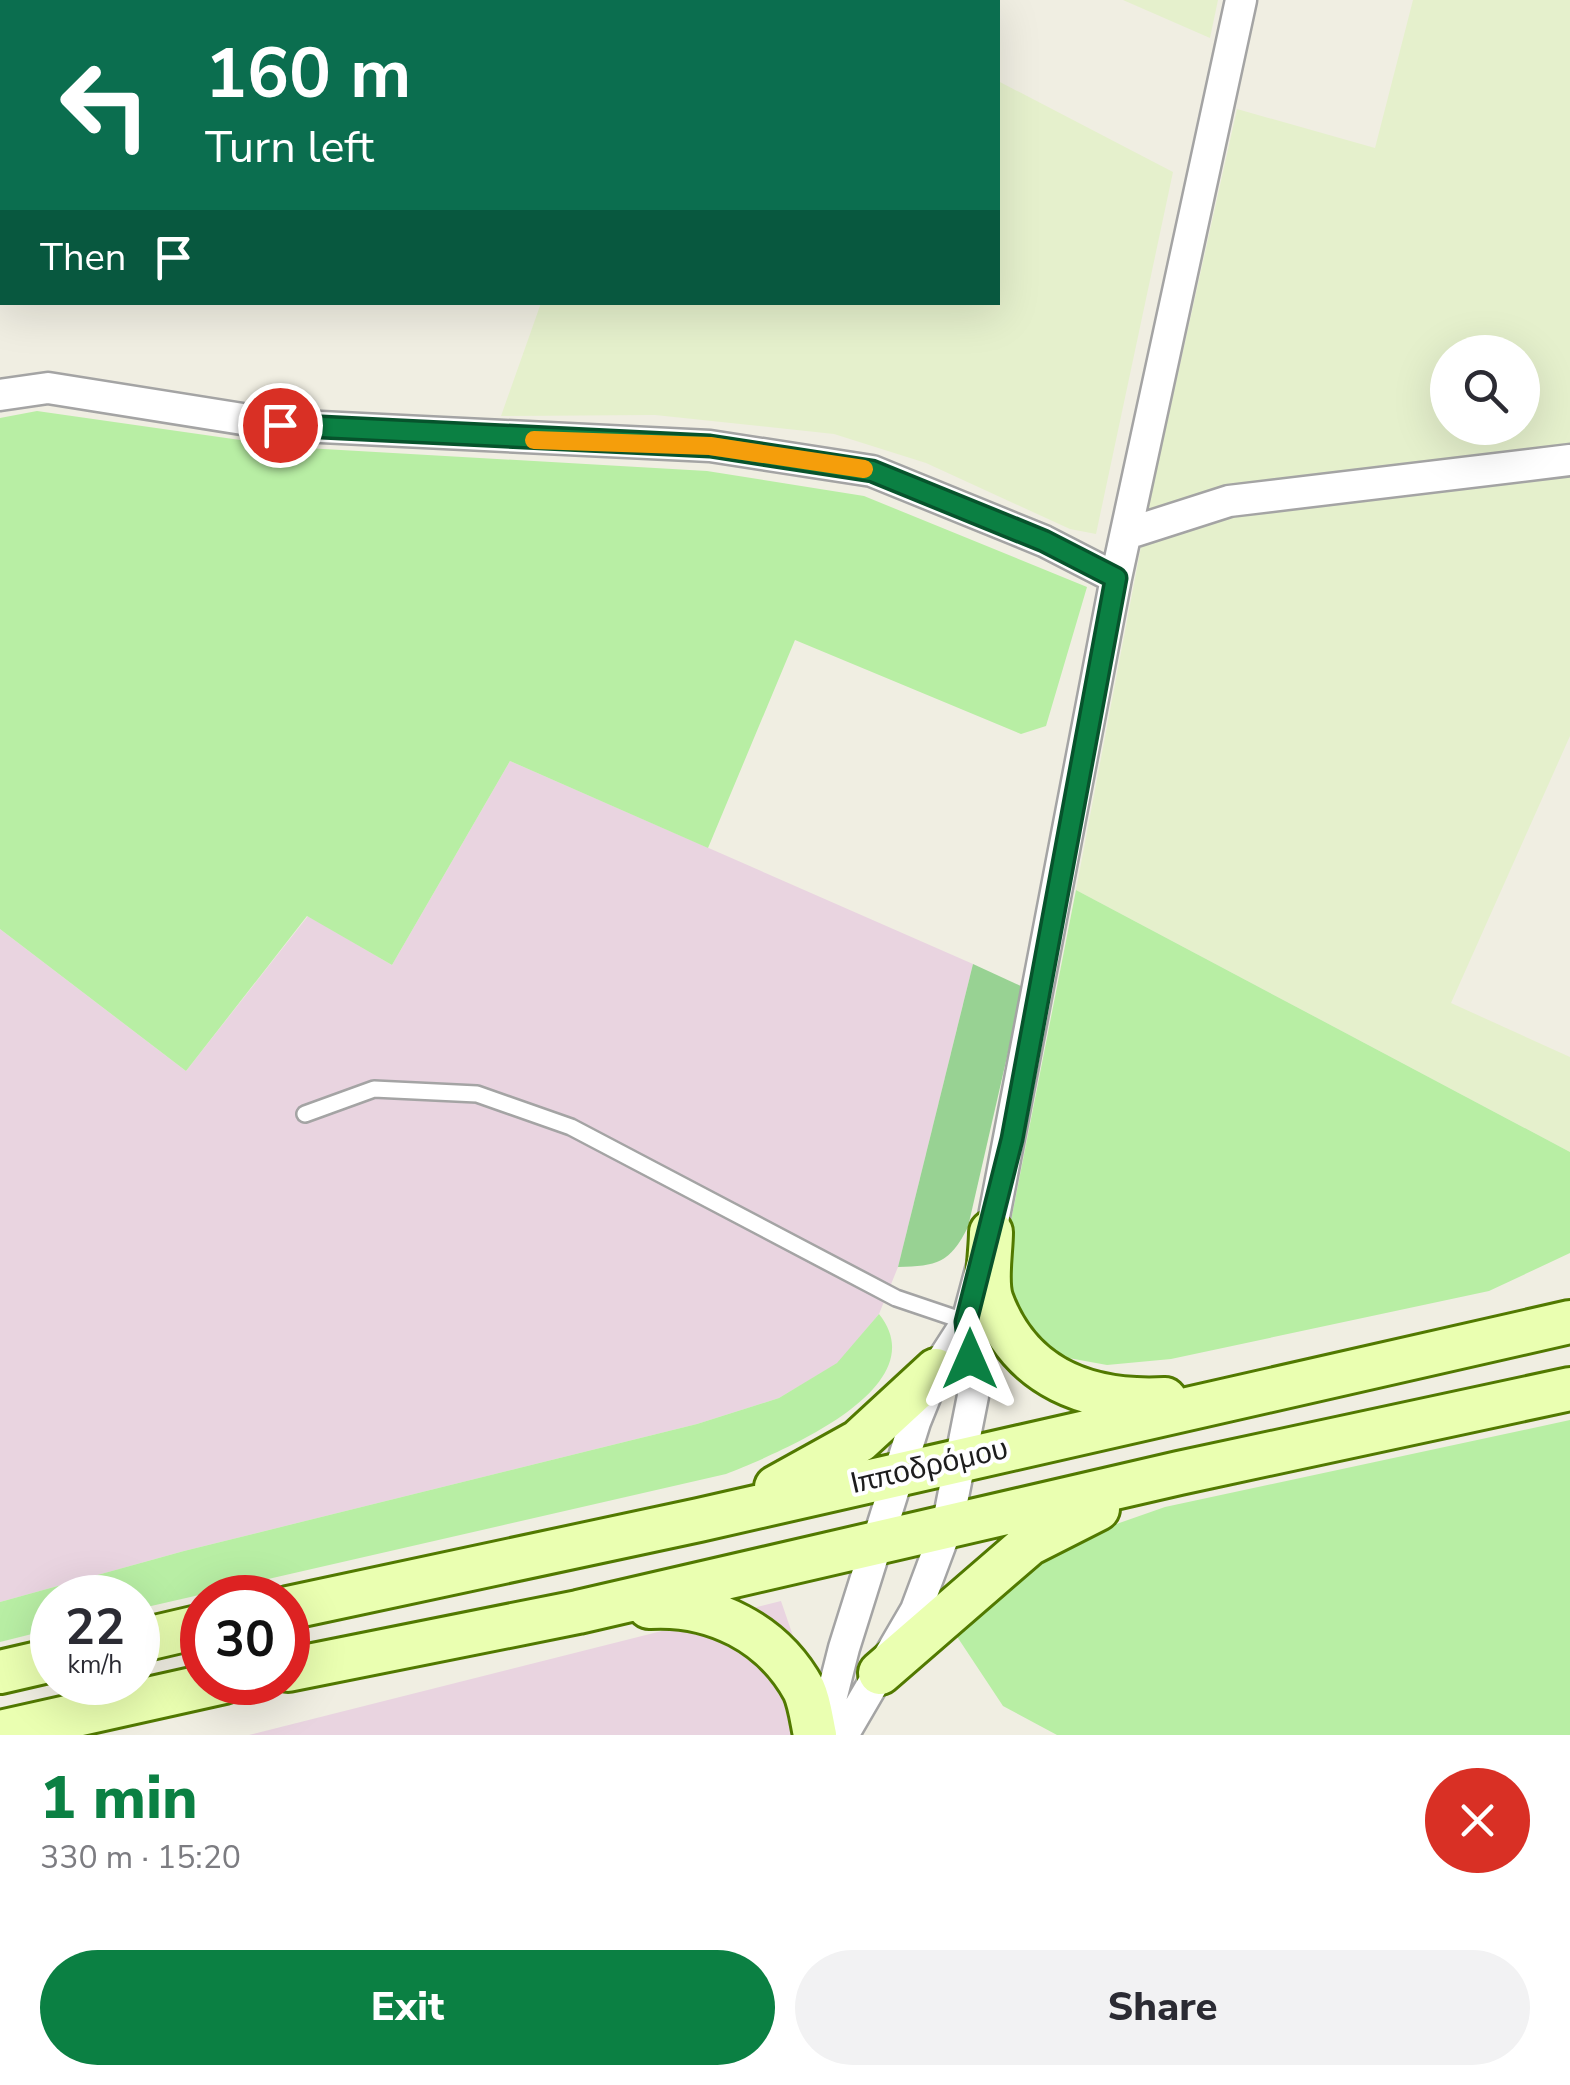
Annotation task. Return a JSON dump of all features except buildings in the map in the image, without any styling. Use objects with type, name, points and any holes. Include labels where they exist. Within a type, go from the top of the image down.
[{"type":"main road","points":[[992,1232],[991,1299],[1022,1353],[1075,1391],[1142,1400],[1246,1396]]},
{"type":"main road","name":"Ιπποδρόμου","points":[[310,1603],[699,1520],[1570,1322]]},
{"type":"main road","points":[[699,1520],[791,1481],[859,1441],[936,1370]]},
{"type":"main road","name":"Ιπποδρόμου","points":[[310,1666],[578,1612],[1180,1473],[1570,1389]]},
{"type":"main road","points":[[880,1672],[1028,1544],[1180,1473]]},
{"type":"main road","points":[[578,1612],[656,1607],[718,1614],[767,1642],[804,1691],[819,1735]]},
{"type":"main road","points":[[0,1672],[30,1665]]},
{"type":"main road","points":[[0,1732],[180,1692]]},
{"type":"street","points":[[819,1735],[898,1473],[936,1370],[966,1322],[992,1232],[1116,578],[1241,0]]},
{"type":"street","points":[[0,395],[48,388],[280,425],[710,446],[872,471],[1044,541],[1116,578]]},
{"type":"street","points":[[1126,534],[1229,501],[1570,460]]},
{"type":"street","points":[[843,1735],[916,1610],[947,1526],[964,1458],[973,1396],[966,1322]]},
{"type":"lane","points":[[305,1114],[374,1089],[477,1094],[571,1127],[896,1298],[966,1322]]},
{"type":"shaded area","points":[[510,761],[973,964],[898,1267],[879,1314],[838,1363],[779,1398],[697,1424],[97,1575],[30,1575],[30,1594],[0,1602],[0,929],[186,1071],[308,916],[392,965]]},
{"type":"shaded area","points":[[781,1601],[827,1735],[249,1735]]},
{"type":"green space","points":[[1123,0],[1218,0],[1210,38]]},
{"type":"green space","points":[[1413,0],[1570,0],[1570,736],[1451,1003],[1570,1057],[1570,1152],[1076,890],[1150,499],[1237,109],[1375,148]]},
{"type":"green space","points":[[1000,82],[1173,172],[1096,534],[1070,529],[926,463],[834,434],[655,415],[501,416],[540,305],[1000,305]]},
{"type":"green space","points":[[37,411],[289,447],[707,471],[864,496],[1087,587],[1046,726],[1021,734],[795,640],[708,848],[510,761],[392,965],[307,916],[186,1071],[0,929],[0,418]]},
{"type":"green space","points":[[1076,890],[1570,1152],[1570,1253],[1489,1291],[1171,1359],[1107,1365],[1052,1355],[1023,1329],[1007,1299],[1008,1236]]},
{"type":"green space","points":[[973,964],[1023,987],[968,1227],[955,1248],[941,1260],[898,1267]]},
{"type":"green space","points":[[879,1314],[892,1342],[887,1368],[870,1392],[844,1415],[812,1434],[726,1474],[286,1575],[180,1575],[180,1599],[160,1604],[160,1575],[97,1575],[697,1424],[779,1398],[837,1363]]},
{"type":"green space","points":[[1570,1420],[1570,1735],[1057,1735],[1003,1706],[952,1629],[1019,1570],[1085,1535],[1165,1507]]},
{"type":"green space","points":[[30,1594],[30,1634],[0,1642],[0,1602]]},
{"type":"slow traffic","points":[[534,440],[710,446],[864,469]]},
{"type":"route","points":[[280,425],[459,437],[710,446],[872,471],[1044,541],[1116,578],[1012,1139],[992,1232],[966,1322],[970,1359]]}]
